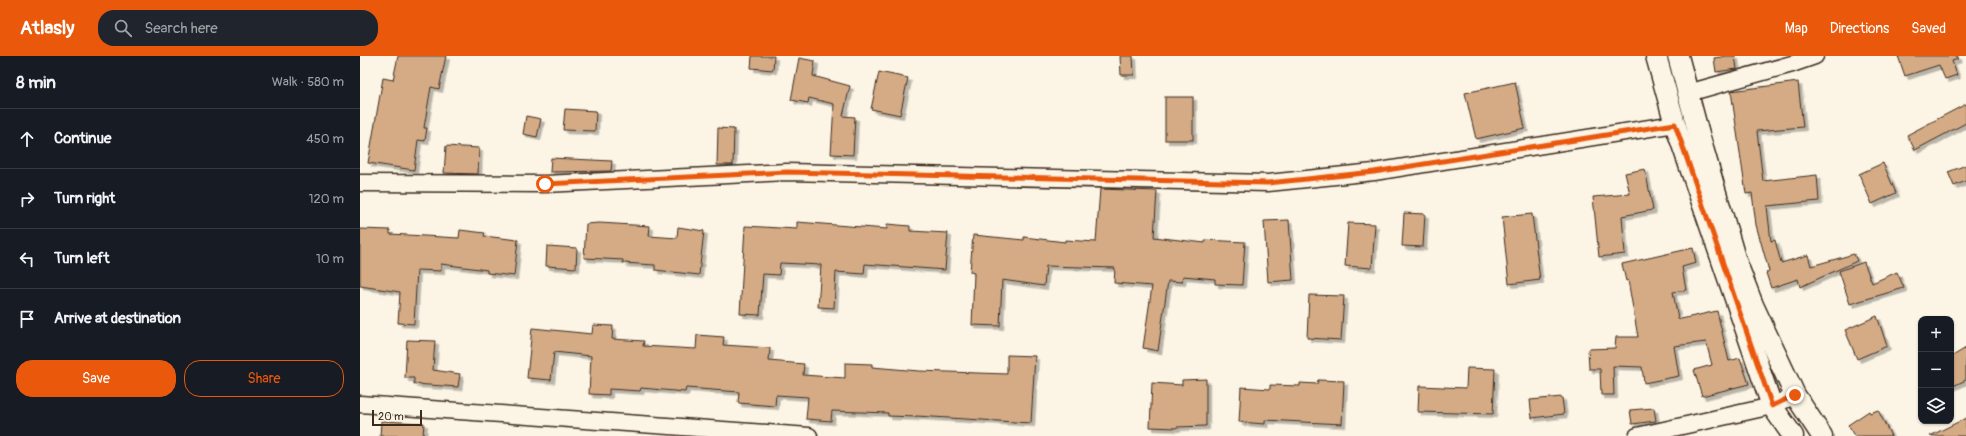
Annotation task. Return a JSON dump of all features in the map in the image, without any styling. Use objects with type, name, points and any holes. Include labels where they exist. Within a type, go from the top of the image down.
[{"type":"street","points":[[1656,56],[1675,124],[1772,406],[1793,436]]},
{"type":"street","points":[[1678,56],[1735,258],[1753,305],[1795,395],[1822,436]]},
{"type":"street","points":[[1688,93],[1792,64],[1815,56]]},
{"type":"street","points":[[360,183],[545,184],[787,172],[1268,183],[1374,172],[1675,124]]},
{"type":"street","points":[[1637,436],[1772,406],[1795,395]]},
{"type":"street","points":[[360,404],[808,436]]},
{"type":"building","points":[[398,56],[446,56],[439,89],[431,87],[424,128],[427,128],[425,141],[418,140],[414,170],[368,163],[383,78],[393,80]]},
{"type":"building","points":[[752,56],[774,56],[773,70],[751,68]]},
{"type":"building","points":[[1120,56],[1133,56],[1134,75],[1121,75]]},
{"type":"building","points":[[1735,56],[1737,69],[1716,72],[1714,58]]},
{"type":"building","points":[[1898,56],[1958,56],[1958,59],[1952,61],[1957,75],[1945,79],[1939,65],[1905,76]]},
{"type":"building","points":[[799,58],[815,61],[813,76],[850,86],[843,116],[855,117],[853,155],[831,154],[834,104],[809,98],[808,103],[791,100]]},
{"type":"building","points":[[879,72],[908,78],[900,115],[871,109]]},
{"type":"building","points":[[1515,82],[1525,128],[1476,139],[1465,93]]},
{"type":"building","points":[[1798,82],[1803,127],[1757,131],[1763,181],[1817,175],[1819,201],[1767,206],[1771,241],[1775,240],[1781,263],[1808,255],[1811,266],[1854,254],[1857,261],[1800,287],[1798,279],[1771,288],[1766,273],[1769,271],[1756,225],[1752,193],[1746,194],[1731,91]]},
{"type":"building","points":[[1165,97],[1193,97],[1193,140],[1165,140]]},
{"type":"building","points":[[1966,104],[1966,123],[1915,150],[1907,135]]},
{"type":"building","points":[[565,109],[596,111],[595,131],[563,130]]},
{"type":"building","points":[[526,116],[541,119],[537,137],[523,134]]},
{"type":"building","points":[[718,128],[734,129],[733,165],[717,165]]},
{"type":"building","points":[[446,146],[479,148],[478,174],[444,173]]},
{"type":"building","points":[[551,158],[612,161],[611,171],[550,172]]},
{"type":"building","points":[[1883,163],[1896,193],[1872,204],[1859,174]]},
{"type":"building","points":[[1966,165],[1966,181],[1954,186],[1948,172]]},
{"type":"building","points":[[1645,169],[1653,210],[1622,216],[1625,254],[1599,257],[1593,197],[1630,194],[1625,173]]},
{"type":"building","points":[[1100,189],[1157,191],[1154,237],[1205,243],[1205,240],[1245,242],[1242,285],[1215,284],[1215,279],[1183,276],[1182,282],[1168,281],[1158,351],[1143,348],[1152,286],[1114,283],[1115,268],[1046,266],[1044,286],[1002,280],[1000,326],[972,325],[974,273],[970,272],[973,235],[1024,240],[1024,237],[1065,242],[1065,240],[1096,242]]},
{"type":"building","points":[[1404,213],[1425,214],[1423,247],[1402,246]]},
{"type":"building","points":[[1532,214],[1540,280],[1509,284],[1502,217]]},
{"type":"building","points":[[1289,220],[1293,280],[1268,282],[1264,221]]},
{"type":"building","points":[[797,222],[887,229],[887,224],[910,226],[910,231],[948,233],[945,270],[865,264],[864,274],[836,272],[834,308],[818,307],[821,265],[780,263],[779,275],[763,274],[760,315],[740,314],[745,226],[797,229]]},
{"type":"building","points":[[599,223],[650,226],[649,236],[677,238],[678,227],[704,231],[699,275],[655,270],[655,265],[623,263],[623,260],[584,258],[586,224]]},
{"type":"building","points":[[1348,223],[1375,224],[1372,268],[1345,266]]},
{"type":"building","points":[[360,229],[390,230],[390,234],[459,238],[460,230],[485,233],[484,236],[518,240],[514,276],[487,273],[487,270],[441,264],[441,271],[417,270],[414,324],[398,323],[400,292],[360,286]]},
{"type":"building","points":[[547,246],[577,248],[576,268],[546,266]]},
{"type":"building","points":[[1693,248],[1696,263],[1682,267],[1686,290],[1673,292],[1678,318],[1681,319],[1717,311],[1729,361],[1740,358],[1749,384],[1702,396],[1694,370],[1712,365],[1706,342],[1674,346],[1679,376],[1644,383],[1642,367],[1613,366],[1614,395],[1601,395],[1600,369],[1589,369],[1588,349],[1615,348],[1616,337],[1638,337],[1628,280],[1626,281],[1622,264]]},
{"type":"building","points":[[1864,262],[1872,283],[1897,272],[1904,288],[1850,304],[1839,271]]},
{"type":"building","points":[[1309,295],[1344,296],[1341,340],[1307,338]]},
{"type":"building","points":[[1877,316],[1887,346],[1857,359],[1845,330]]},
{"type":"building","points":[[593,325],[613,326],[612,339],[644,341],[643,346],[696,349],[697,335],[724,337],[723,345],[770,348],[769,361],[804,364],[803,375],[845,378],[845,363],[872,364],[872,367],[919,371],[1007,374],[1007,355],[1035,356],[1031,423],[916,416],[888,416],[888,413],[832,411],[831,421],[806,419],[808,397],[776,395],[775,406],[738,403],[739,392],[686,388],[685,392],[641,388],[640,391],[609,389],[609,395],[589,394],[591,356],[554,352],[551,380],[527,378],[532,328],[592,334]]},
{"type":"building","points":[[407,340],[435,341],[433,370],[460,374],[458,387],[414,384],[414,378],[405,378]]},
{"type":"building","points":[[1966,348],[1966,380],[1954,386],[1954,355]]},
{"type":"building","points":[[1467,368],[1495,369],[1493,414],[1418,412],[1419,386],[1466,388]]},
{"type":"building","points":[[1206,379],[1206,426],[1176,428],[1150,427],[1152,383],[1182,385],[1182,380]]},
{"type":"building","points":[[1318,380],[1344,381],[1342,424],[1265,420],[1265,424],[1239,422],[1241,387],[1270,389],[1270,385],[1300,386],[1300,383],[1317,384]]},
{"type":"building","points":[[1562,397],[1564,414],[1532,418],[1530,400]]},
{"type":"building","points":[[1654,408],[1656,421],[1632,424],[1630,410]]},
{"type":"building","points":[[1878,410],[1891,436],[1854,436],[1848,425],[1869,411],[1870,413]]},
{"type":"building","points":[[1966,418],[1966,436],[1930,436]]},
{"type":"building","points":[[381,421],[424,423],[423,436],[380,436]]},
{"type":"route","points":[[545,184],[787,172],[1268,183],[1374,172],[1675,124],[1772,406],[1795,395]]}]
